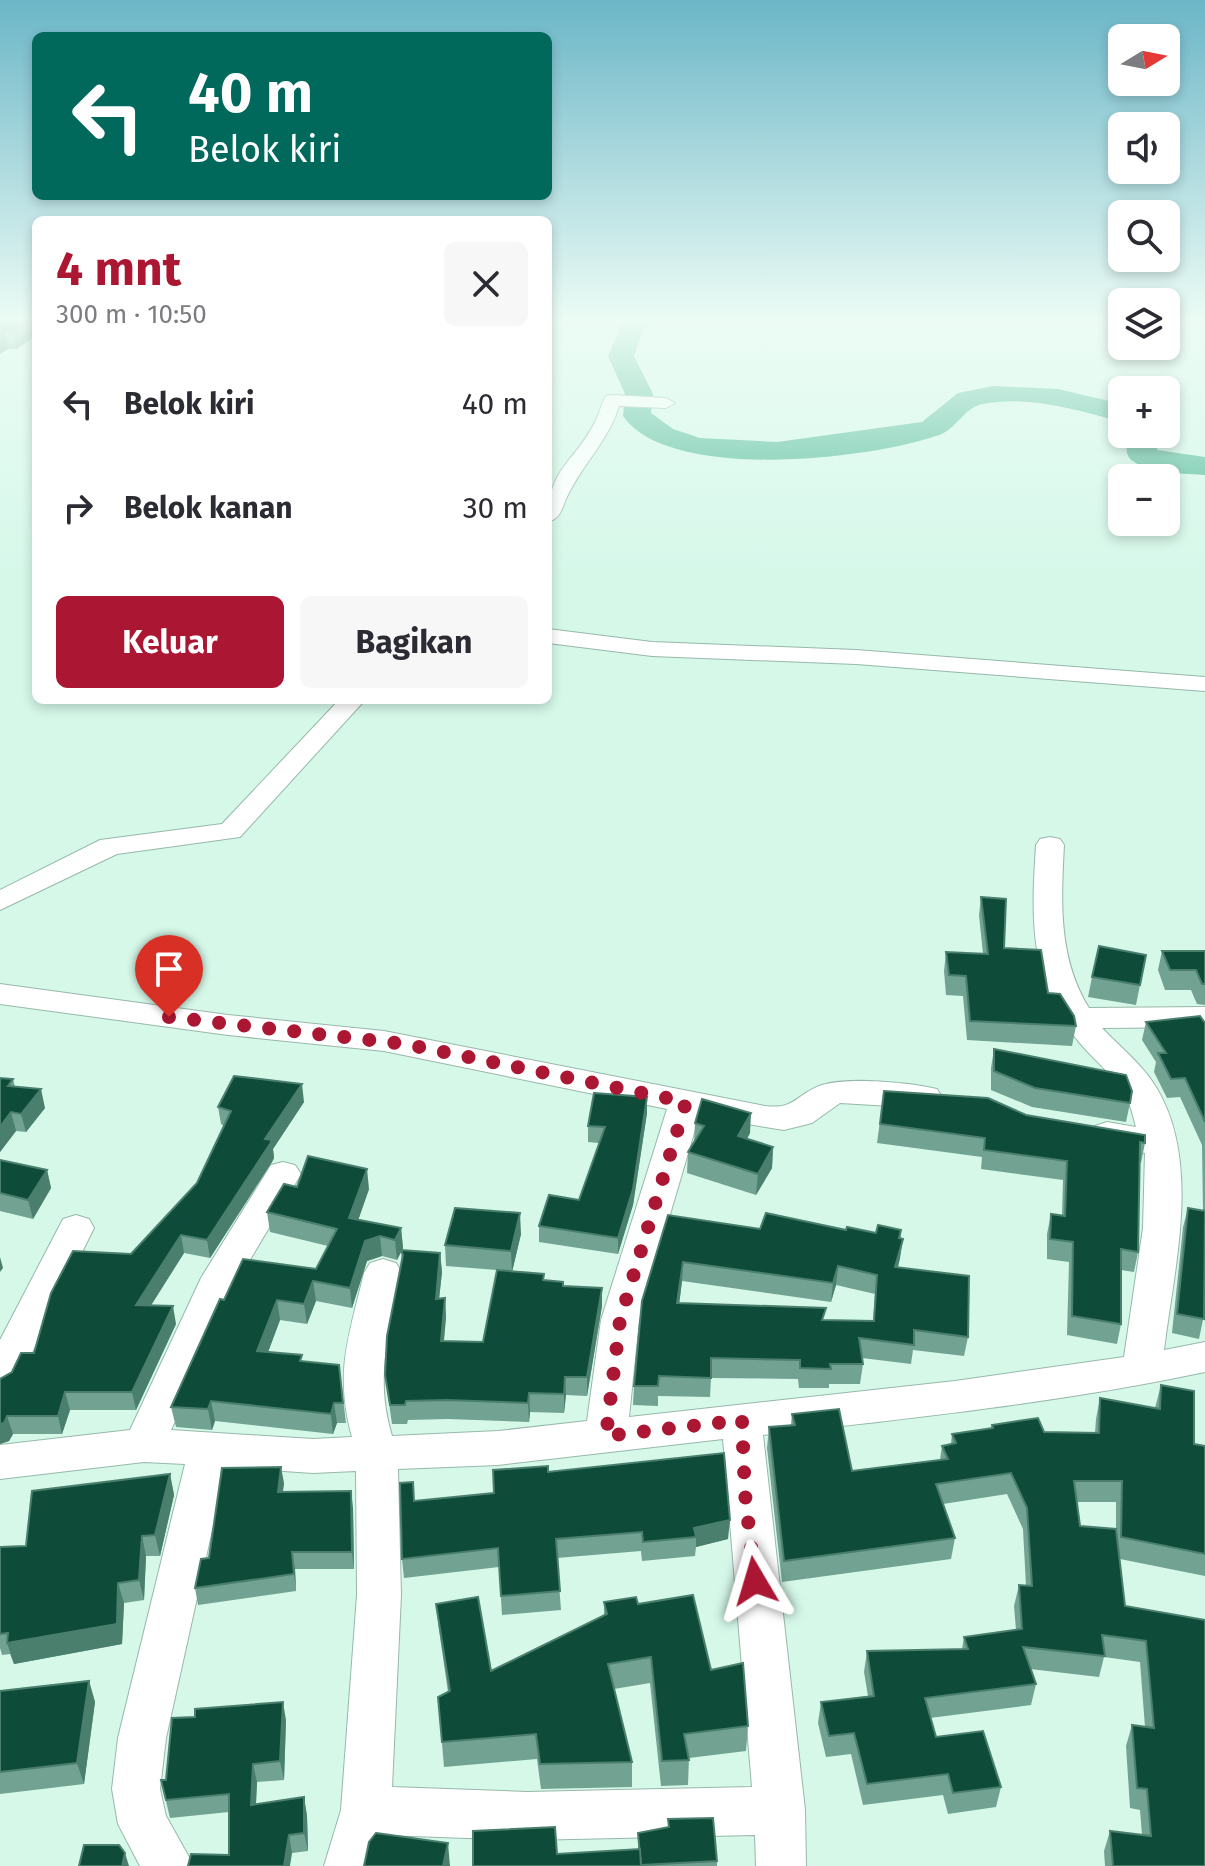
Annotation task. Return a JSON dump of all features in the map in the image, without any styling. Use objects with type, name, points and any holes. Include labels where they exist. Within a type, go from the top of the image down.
[{"type":"street","points":[[552,507],[569,471],[605,422],[609,408]]},
{"type":"street","points":[[552,636],[652,649],[856,657],[1205,684]]},
{"type":"street","points":[[0,901],[110,846],[230,831],[349,704]]},
{"type":"street","points":[[1050,845],[1046,912],[1051,949],[1065,994],[1095,1041],[1141,1090],[1162,1153],[1161,1228],[1142,1370]]},
{"type":"street","points":[[0,994],[228,1025],[384,1041],[782,1119],[799,1116],[827,1095],[839,1092],[953,1099]]},
{"type":"street","points":[[1079,1018],[1205,1017]]},
{"type":"street","points":[[606,1436],[620,1320],[686,1102]]},
{"type":"street","points":[[1082,1130],[1157,1142]]},
{"type":"street","points":[[144,1445],[220,1278],[283,1174]]},
{"type":"street","points":[[0,1378],[76,1228]]},
{"type":"street","points":[[349,1866],[366,1810],[379,1595],[377,1454],[362,1402],[363,1359],[383,1273]]},
{"type":"street","points":[[0,1462],[144,1445],[209,1452],[313,1456],[498,1448],[955,1397],[1142,1370],[1205,1357]]},
{"type":"street","points":[[742,1420],[745,1494],[780,1810],[781,1866]]},
{"type":"street","points":[[169,1866],[143,1824],[136,1789],[145,1724],[209,1452]]},
{"type":"street","points":[[366,1810],[527,1816],[780,1810]]},
{"type":"building","points":[[981,897],[1006,899],[1004,948],[1041,950],[1048,993],[1060,994],[1074,1016],[1076,1026],[970,1021],[966,976],[949,975],[946,952],[988,954]]},
{"type":"building","points":[[1099,946],[1146,955],[1140,985],[1092,977]]},
{"type":"building","points":[[1162,951],[1205,951],[1205,984],[1202,984],[1196,970],[1170,970]]},
{"type":"building","points":[[1200,1016],[1205,1023],[1205,1122],[1185,1078],[1171,1079],[1158,1053],[1166,1053],[1146,1022]]},
{"type":"building","points":[[994,1049],[1126,1075],[1132,1091],[1130,1103],[1035,1088],[994,1071]]},
{"type":"building","points":[[234,1076],[302,1084],[265,1139],[272,1140],[270,1144],[207,1240],[181,1235],[136,1305],[173,1306],[132,1392],[65,1392],[58,1416],[7,1416],[0,1424],[0,1379],[12,1372],[21,1353],[34,1353],[51,1293],[73,1251],[131,1254],[197,1183],[231,1111],[218,1107]]},
{"type":"building","points":[[0,1078],[13,1079],[8,1086],[41,1089],[21,1114],[11,1112],[0,1127]]},
{"type":"building","points":[[884,1091],[988,1098],[1026,1115],[1145,1135],[1145,1143],[1140,1142],[1138,1252],[1121,1249],[1121,1324],[1072,1316],[1073,1242],[1050,1239],[1051,1214],[1065,1216],[1067,1161],[984,1150],[985,1138],[880,1124]]},
{"type":"building","points":[[594,1093],[647,1097],[633,1189],[618,1238],[539,1226],[549,1195],[579,1200],[605,1127],[588,1126]]},
{"type":"building","points":[[702,1099],[751,1113],[738,1136],[773,1147],[758,1174],[688,1152],[704,1126],[695,1123]]},
{"type":"building","points":[[308,1156],[367,1169],[349,1218],[401,1228],[395,1240],[380,1236],[365,1241],[350,1288],[313,1281],[304,1304],[277,1300],[257,1351],[302,1355],[300,1361],[339,1365],[343,1403],[334,1403],[331,1414],[211,1401],[208,1409],[171,1407],[220,1299],[224,1300],[243,1259],[316,1269],[337,1229],[267,1212],[284,1184],[297,1187]]},
{"type":"building","points":[[0,1160],[47,1170],[28,1200],[0,1193]]},
{"type":"building","points":[[455,1208],[520,1213],[511,1251],[445,1245]]},
{"type":"building","points":[[1188,1208],[1205,1211],[1204,1319],[1177,1314]]},
{"type":"building","points":[[766,1213],[846,1230],[847,1227],[876,1233],[878,1225],[901,1230],[899,1238],[903,1239],[895,1267],[969,1276],[968,1337],[914,1330],[914,1345],[859,1338],[863,1364],[830,1364],[831,1369],[800,1368],[800,1360],[711,1358],[711,1378],[659,1376],[658,1386],[634,1386],[642,1301],[668,1215],[760,1229]],"holes":[[[683,1262],[833,1283],[838,1266],[877,1275],[874,1321],[822,1320],[826,1308],[677,1303]]]},
{"type":"building","points":[[401,1250],[440,1253],[436,1299],[445,1298],[441,1341],[483,1342],[497,1270],[544,1274],[543,1280],[563,1282],[563,1286],[602,1288],[587,1377],[565,1377],[564,1394],[529,1393],[528,1403],[447,1400],[406,1401],[405,1405],[390,1405],[385,1375],[387,1336],[403,1255]]},
{"type":"building","points":[[1161,1385],[1194,1391],[1194,1444],[1205,1446],[1205,1554],[1121,1537],[1122,1481],[1074,1481],[1080,1526],[1116,1529],[1125,1606],[1205,1620],[1205,1866],[1113,1866],[1110,1831],[1151,1836],[1147,1789],[1137,1788],[1132,1725],[1154,1728],[1146,1641],[1102,1635],[1105,1656],[1023,1647],[1036,1684],[925,1698],[936,1737],[983,1731],[1001,1787],[953,1793],[948,1774],[867,1784],[854,1733],[829,1736],[821,1702],[874,1696],[867,1651],[968,1649],[964,1637],[1022,1629],[1019,1585],[1032,1586],[1027,1508],[1011,1473],[936,1484],[955,1538],[784,1561],[769,1427],[795,1425],[792,1414],[839,1409],[852,1471],[948,1459],[942,1446],[956,1443],[952,1434],[993,1428],[992,1425],[1038,1418],[1044,1432],[1099,1433],[1100,1398],[1160,1409]]},
{"type":"building","points":[[724,1453],[730,1520],[694,1528],[696,1537],[643,1542],[642,1532],[556,1539],[560,1591],[501,1596],[498,1548],[402,1559],[400,1483],[413,1482],[414,1501],[494,1493],[493,1470],[548,1466],[548,1472]]},
{"type":"building","points":[[281,1467],[278,1492],[351,1491],[352,1552],[292,1552],[294,1574],[195,1588],[201,1559],[209,1558],[222,1468]]},
{"type":"building","points":[[170,1474],[155,1535],[142,1536],[139,1580],[118,1583],[117,1624],[7,1643],[8,1633],[0,1634],[0,1547],[26,1546],[32,1491]]},
{"type":"building","points":[[693,1595],[711,1670],[743,1663],[748,1726],[684,1734],[689,1760],[662,1761],[651,1657],[608,1664],[632,1762],[540,1764],[536,1734],[442,1742],[438,1697],[450,1691],[436,1604],[478,1597],[491,1671],[607,1614],[604,1602],[636,1597],[638,1604]]},
{"type":"building","points":[[89,1681],[77,1763],[0,1772],[0,1691]]},
{"type":"building","points":[[283,1702],[280,1761],[253,1764],[251,1805],[304,1797],[304,1833],[289,1835],[284,1866],[188,1866],[191,1854],[229,1855],[229,1794],[166,1800],[161,1780],[166,1780],[172,1718],[195,1717],[195,1709]]},
{"type":"building","points":[[713,1818],[717,1861],[641,1865],[638,1833],[669,1827],[668,1819]]},
{"type":"building","points":[[555,1827],[557,1854],[640,1849],[641,1866],[473,1866],[473,1831]]},
{"type":"building","points":[[376,1833],[448,1843],[443,1866],[364,1866],[369,1842]]},
{"type":"building","points":[[84,1845],[119,1845],[125,1853],[122,1866],[79,1866]]},
{"type":"waterway","points":[[638,408],[637,416],[663,435],[696,447],[735,451],[820,448],[930,429],[955,408]]},
{"type":"waterway","points":[[1102,408],[1108,410]]},
{"type":"waterway","points":[[1142,448],[1142,454],[1160,462],[1205,466]]},
{"type":"route","points":[[169,1017],[405,1044],[686,1102],[620,1320],[611,1373],[606,1436],[742,1420],[745,1494],[755,1581]]}]
